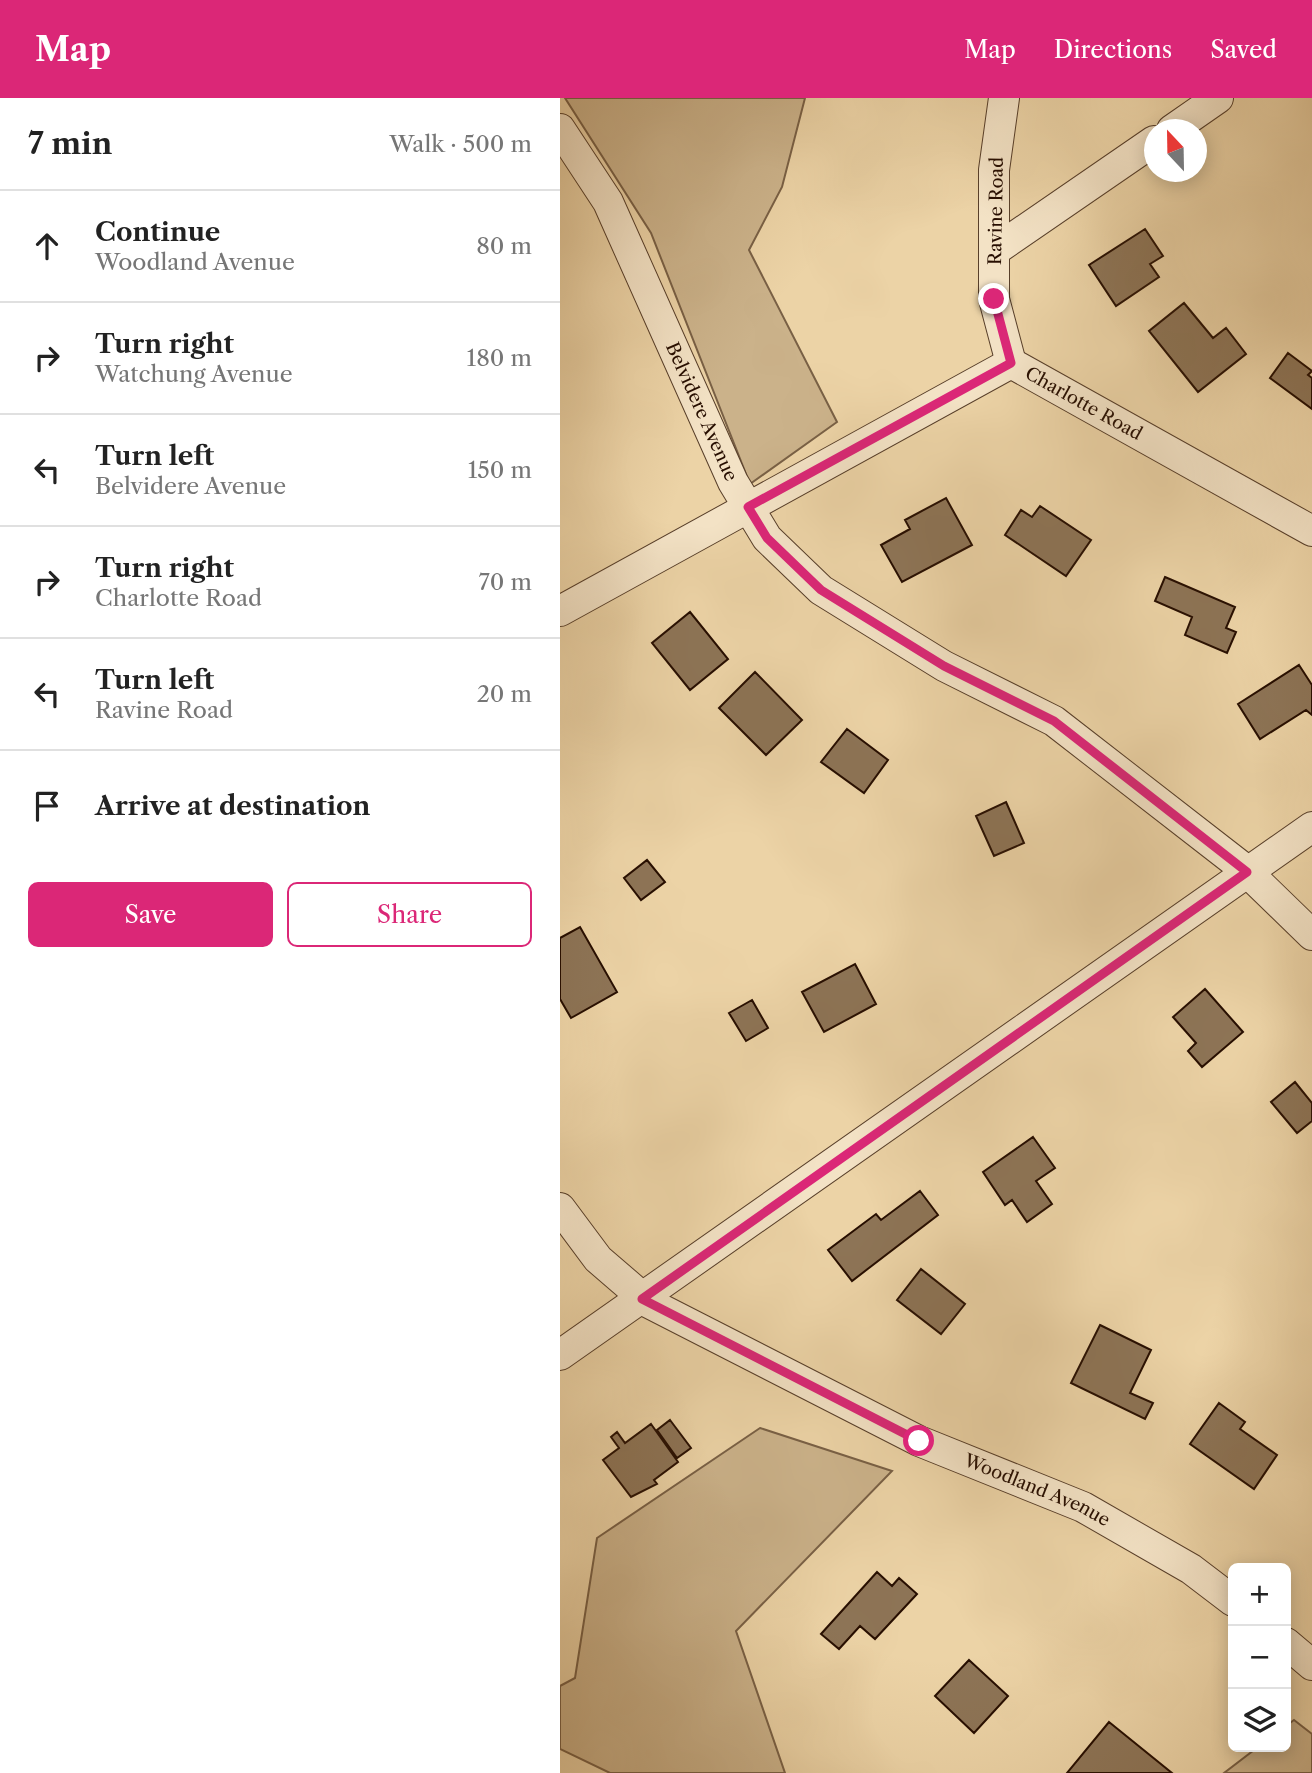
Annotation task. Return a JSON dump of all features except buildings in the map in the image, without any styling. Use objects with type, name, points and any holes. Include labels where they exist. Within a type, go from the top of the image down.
[{"type":"street","name":"Ravine Road","points":[[1004,98],[994,170],[994,299],[1011,363]]},
{"type":"street","points":[[1188,119],[1218,98]]},
{"type":"street","name":"Belvidere Avenue","points":[[560,129],[608,202],[733,482],[767,538],[821,590],[944,666],[1054,721],[1247,872],[1312,935]]},
{"type":"street","points":[[994,251],[1144,148]]},
{"type":"street","name":"Charlotte Road","points":[[560,611],[1011,363],[1312,531]]},
{"type":"street","points":[[560,1355],[1312,827]]},
{"type":"street","name":"Woodland Avenue","points":[[560,1208],[598,1259],[642,1299],[919,1441],[1083,1507],[1191,1569],[1228,1597]]},
{"type":"street","points":[[1291,1647],[1312,1665]]},
{"type":"shaded area","points":[[565,98],[805,98],[782,187],[749,250],[837,422],[750,484],[651,233]]},
{"type":"shaded area","points":[[760,1428],[892,1471],[736,1631],[785,1773],[610,1773],[560,1749],[560,1686],[575,1678],[597,1538]]},
{"type":"shaded area","points":[[1294,1720],[1312,1734],[1312,1773],[1224,1773],[1251,1752],[1291,1752],[1291,1722]]},
{"type":"route","points":[[919,1441],[642,1299],[1247,872],[1054,721],[944,666],[821,590],[767,538],[748,507],[1011,363],[994,299]]}]
